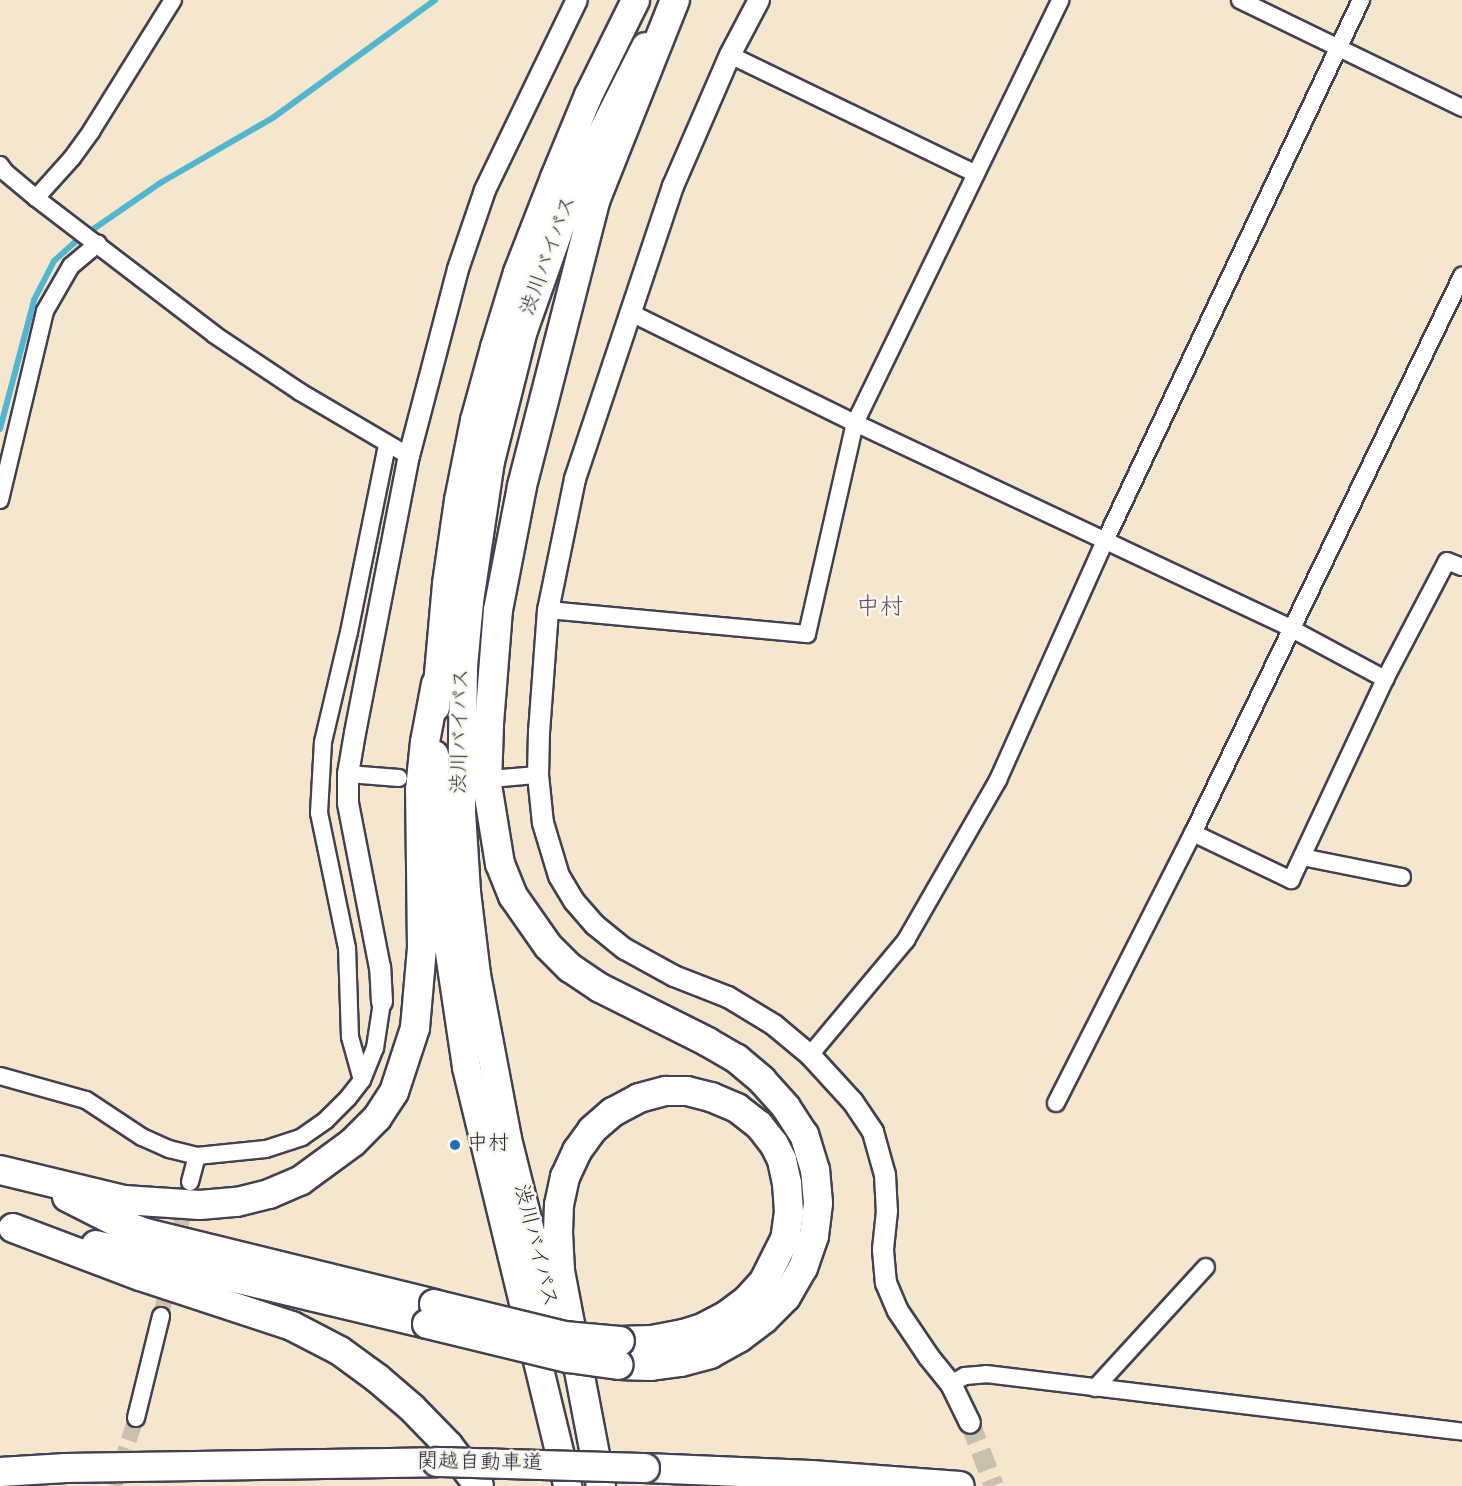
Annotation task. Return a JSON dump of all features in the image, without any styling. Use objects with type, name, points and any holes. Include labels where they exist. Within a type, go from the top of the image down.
[{"type":"highway","name":"渋川バイパス","points":[[567,1486],[484,1146],[451,984],[435,818],[436,684],[446,583],[458,500],[474,420],[494,347],[517,272],[554,177],[588,95],[635,0]]},
{"type":"highway","name":"渋川バイパス","points":[[593,1486],[507,1138],[476,975],[466,891],[461,811],[463,666],[469,601],[490,461],[523,330],[543,269],[586,165],[670,0]]},
{"type":"highway","points":[[7,1227],[430,1314],[564,1336],[619,1353],[681,1362],[710,1353],[739,1338],[764,1319],[786,1296],[803,1268],[814,1236],[818,1203],[815,1170],[804,1135],[786,1107],[762,1080],[737,1059],[600,987],[570,968],[548,946],[513,896],[500,864],[487,785],[490,703],[498,610],[522,486],[595,201],[675,0]]},
{"type":"highway","points":[[0,1170],[124,1200],[200,1205],[237,1202],[269,1194],[300,1181],[353,1142],[377,1118],[394,1092],[415,1028],[422,948],[420,790],[425,742],[436,684]]},
{"type":"highway","points":[[601,1486],[560,1271],[559,1204],[565,1177],[577,1151],[592,1130],[613,1112],[630,1102],[666,1091],[687,1091],[711,1097],[737,1108],[759,1125],[774,1144],[782,1160],[787,1183],[789,1212],[785,1239],[764,1281],[727,1315],[703,1328],[651,1340],[619,1353]]},
{"type":"highway","points":[[34,1178],[92,1211],[146,1233],[430,1314]]},
{"type":"highway","points":[[7,1227],[140,1276],[292,1326],[340,1352],[377,1378],[412,1408],[448,1446],[479,1486]]},
{"type":"highway","name":"関越自動車道","points":[[0,1470],[437,1462],[811,1475],[960,1486]]},
{"type":"street","points":[[36,198],[72,158],[92,130],[174,0]]},
{"type":"street","points":[[0,1076],[86,1100],[142,1137],[169,1149],[197,1156],[266,1149],[302,1137],[327,1120],[362,1080],[380,1029],[382,1002],[380,968],[348,803],[348,774],[409,456],[458,268],[485,190],[577,0]]},
{"type":"street","points":[[759,0],[730,56],[673,186],[575,479],[548,610],[538,776],[543,823],[559,876],[574,901],[595,925],[640,958],[674,976],[728,997],[774,1025],[810,1055],[853,1102],[873,1132],[885,1175],[887,1211],[883,1250],[886,1283],[898,1311],[929,1357],[951,1384],[970,1424]]},
{"type":"street","points":[[548,610],[807,634],[855,423],[1060,0]]},
{"type":"street","points":[[1240,0],[1462,108]]},
{"type":"street","points":[[810,1055],[912,930],[998,780],[1106,539],[1335,48],[1361,0]]},
{"type":"street","points":[[730,56],[976,174]]},
{"type":"street","points":[[0,165],[36,198],[215,335],[300,392],[409,456]]},
{"type":"street","points":[[0,501],[45,311],[71,267],[97,243]]},
{"type":"street","points":[[1056,1103],[1193,833],[1462,276]]},
{"type":"street","points":[[629,312],[855,423],[1106,539],[1292,629],[1385,680]]},
{"type":"street","points":[[362,1080],[350,1037],[347,948],[319,813],[323,742],[349,632],[387,445]]},
{"type":"street","points":[[1193,833],[1290,880],[1385,680],[1446,561],[1462,567]]},
{"type":"street","points":[[348,774],[399,778]]},
{"type":"street","points":[[502,778],[538,776]]},
{"type":"street","points":[[1302,857],[1402,877]]},
{"type":"street","points":[[190,1182],[197,1156]]},
{"type":"street","points":[[1095,1388],[1206,1267]]},
{"type":"street","points":[[136,1418],[161,1316]]},
{"type":"street","points":[[951,1384],[965,1376],[986,1374],[1462,1432]]},
{"type":"waterway","points":[[0,429],[34,300],[54,261],[76,241],[162,182],[274,117],[435,0]]},
{"type":"tunnel","points":[[176,1248],[187,1197]]},
{"type":"tunnel","points":[[161,1316],[169,1279]]},
{"type":"tunnel","points":[[114,1486],[136,1418]]},
{"type":"tunnel","points":[[970,1423],[994,1486]]},
{"type":"place","name":"中村","points":[[455,1145]]},
{"type":"district","name":"中村","points":[[880,610]]}]
